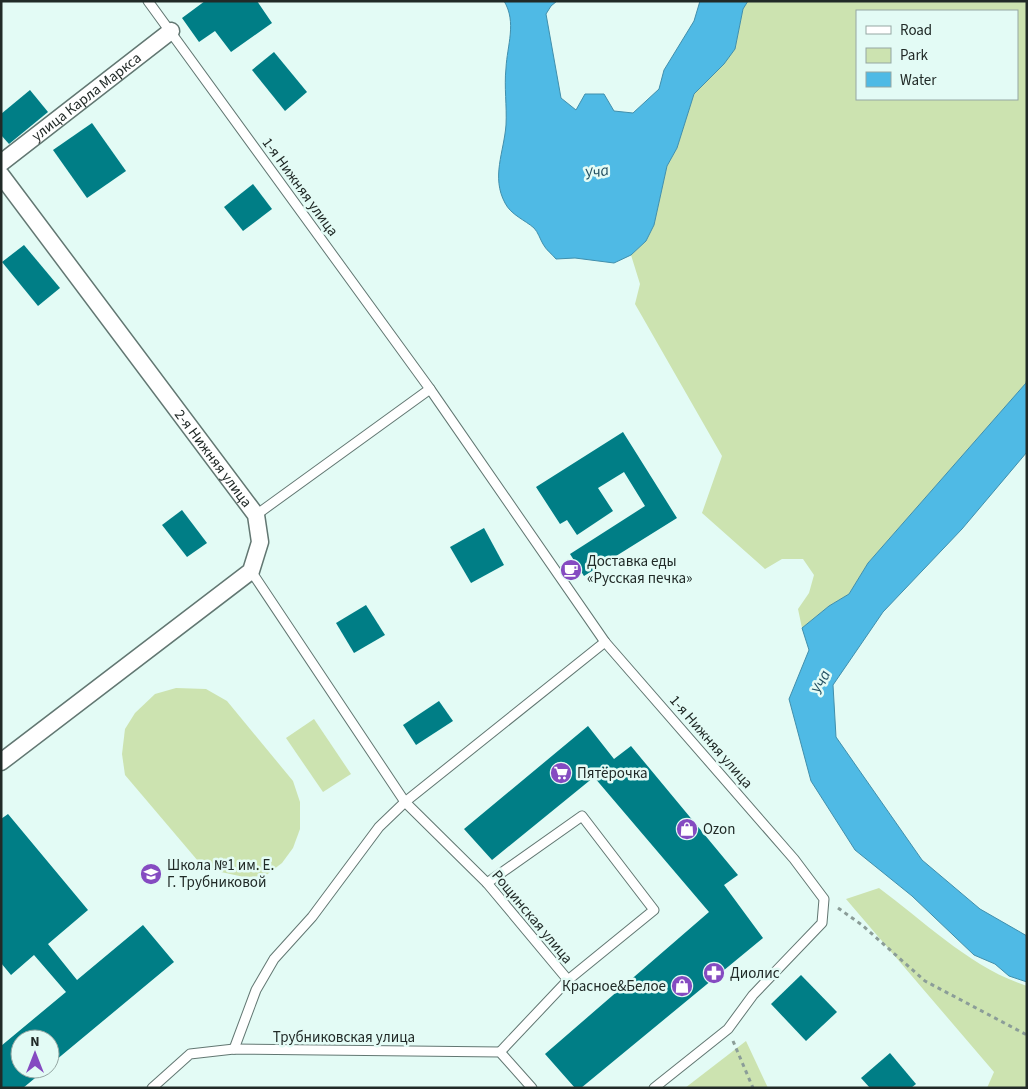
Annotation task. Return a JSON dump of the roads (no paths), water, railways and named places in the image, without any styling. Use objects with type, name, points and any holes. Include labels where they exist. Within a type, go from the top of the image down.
[{"type":"street","name":"улица Карла Маркса","points":[[1,163],[171,31]]},
{"type":"street","name":"2-я Нижняя улица","points":[[1,175],[256,515],[260,542],[251,571]]},
{"type":"street","points":[[1,762],[251,571]]},
{"type":"lane","name":"1-я Нижняя улица","points":[[148,1],[430,389],[605,642],[794,859],[824,899],[822,923],[753,995],[728,1029],[654,1088]]},
{"type":"lane","points":[[256,515],[430,389]]},
{"type":"lane","name":"Рощинская улица","points":[[251,571],[404,802],[487,883],[568,980],[500,1052]]},
{"type":"lane","points":[[234,1050],[256,990],[274,959],[312,917],[379,827],[404,802],[605,642]]},
{"type":"lane","points":[[487,883],[582,816],[654,910],[568,980]]},
{"type":"lane","name":"Трубниковская улица","points":[[152,1088],[190,1054],[234,1050],[500,1052]]},
{"type":"lane","points":[[500,1052],[532,1088]]},
{"type":"water","name":"Уча","points":[[504,1],[557,1],[546,14],[561,98],[576,110],[585,94],[604,94],[614,111],[633,113],[659,89],[664,70],[694,21],[700,1],[748,1],[743,9],[735,49],[724,64],[694,94],[677,148],[667,166],[654,225],[646,241],[631,255],[614,263],[575,258],[556,259],[544,246],[534,228],[514,214],[505,203],[499,184],[499,174],[506,125],[505,75],[511,26],[508,9]]},
{"type":"water","name":"Уча","points":[[1027,378],[1027,452],[962,529],[883,612],[833,685],[836,737],[922,860],[980,909],[1027,936],[1027,982],[1009,976],[995,964],[974,955],[912,896],[855,850],[811,781],[789,699],[809,650],[802,628],[829,606],[849,594],[868,563],[1026,383]]},
{"type":"place","name":"Доставка еды «Русская печка»","points":[[571,570]]},
{"type":"place","name":"Пятёрочка","points":[[561,773]]},
{"type":"place","name":"Ozon","points":[[687,829]]},
{"type":"place","name":"Школа №1 им. Е. Г. Трубниковой","points":[[151,874]]},
{"type":"place","name":"Диолис","points":[[714,973]]},
{"type":"place","name":"Красное&Белое","points":[[682,986]]}]
